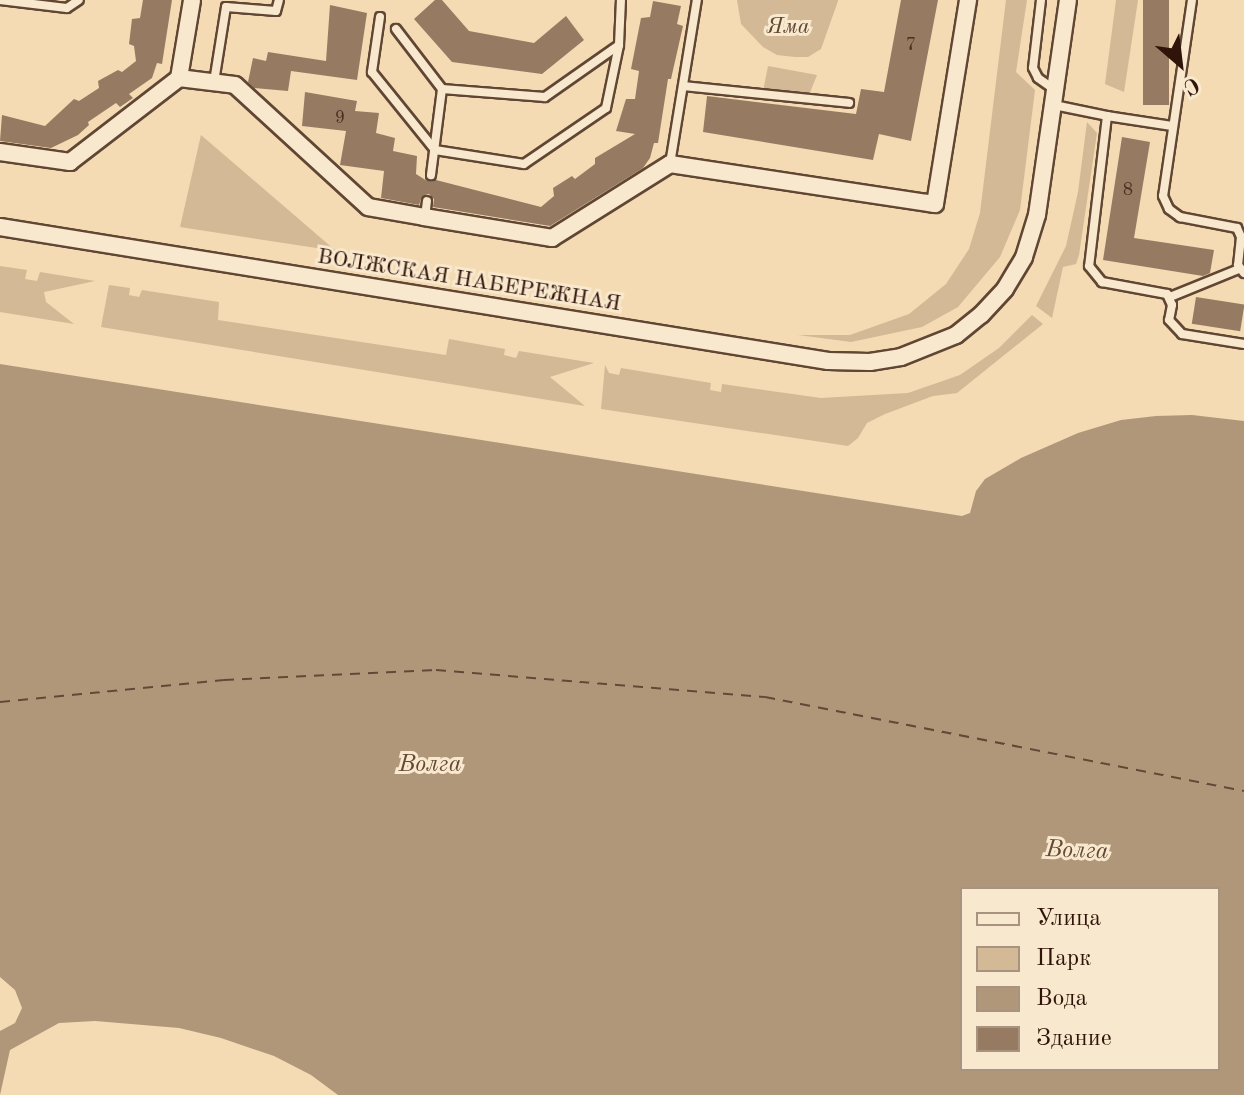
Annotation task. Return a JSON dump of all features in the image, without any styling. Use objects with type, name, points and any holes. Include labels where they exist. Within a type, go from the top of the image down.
[{"type":"street","points":[[0,152],[70,162],[179,78],[192,0]]},
{"type":"street","points":[[179,78],[235,85],[368,207],[426,209],[552,238],[670,164],[935,204],[968,0]]},
{"type":"street","name":"ВОЛЖСКАЯ НАБЕРЕЖНАЯ","points":[[0,227],[828,361],[870,362],[931,347],[956,335],[981,315],[1005,289],[1024,257],[1037,215],[1068,0]]},
{"type":"lane","points":[[0,0],[67,8],[79,0]]},
{"type":"lane","points":[[214,82],[226,7],[276,11],[279,0]]},
{"type":"lane","points":[[380,17],[372,72],[435,150],[524,164],[606,108],[619,45],[621,0]]},
{"type":"lane","points":[[670,164],[697,0]]},
{"type":"lane","points":[[1041,0],[1033,68],[1054,97],[1107,116],[1172,126]]},
{"type":"lane","points":[[1170,297],[1242,271],[1241,237],[1237,228],[1184,218],[1164,202],[1162,191],[1192,0]]},
{"type":"lane","points":[[396,29],[442,89],[431,175]]},
{"type":"lane","points":[[442,89],[545,97],[619,45]]},
{"type":"lane","points":[[683,86],[849,103]]},
{"type":"lane","points":[[1107,116],[1089,266],[1102,282],[1163,291],[1170,297]]},
{"type":"lane","points":[[1170,297],[1169,320],[1178,332],[1244,344]]},
{"type":"green space","name":"Яма","points":[[737,0],[838,1],[821,49],[808,57],[795,57],[777,55],[763,47],[741,24]]},
{"type":"green space","points":[[1006,0],[1027,0],[1016,72],[1035,90],[1020,210],[1000,257],[958,307],[922,327],[851,342],[798,335],[850,335],[909,314],[946,284],[969,249],[980,213]]},
{"type":"green space","points":[[1116,0],[1138,0],[1124,92],[1105,84]]},
{"type":"green space","points":[[768,66],[817,75],[809,95],[763,91]]},
{"type":"green space","points":[[1087,122],[1097,133],[1079,255],[1076,264],[1063,267],[1052,318],[1036,306],[1066,246],[1078,192]]},
{"type":"green space","points":[[201,135],[336,251],[180,227]]},
{"type":"green space","points":[[0,266],[27,270],[25,279],[37,281],[40,272],[95,281],[44,292],[46,302],[74,324],[0,312]]},
{"type":"green space","points":[[109,285],[130,288],[129,295],[139,297],[142,290],[219,302],[218,320],[446,355],[449,339],[505,349],[504,355],[516,358],[519,351],[594,363],[550,377],[585,406],[101,327]]},
{"type":"green space","points":[[1032,315],[1043,324],[957,393],[933,396],[885,414],[867,423],[858,438],[848,446],[601,409],[605,365],[609,373],[619,375],[621,368],[711,383],[710,390],[721,392],[722,384],[821,398],[908,393],[960,375],[999,348]]},
{"type":"water","name":"Волга","points":[[0,364],[962,516],[970,513],[976,491],[985,479],[1021,458],[1078,433],[1121,420],[1156,416],[1192,415],[1244,421],[1244,1095],[338,1095],[311,1075],[274,1056],[221,1038],[179,1028],[95,1021],[59,1023],[10,1050],[0,1095],[0,1031],[15,1023],[22,1008],[15,990],[0,977]]},
{"type":"building","points":[[143,0],[172,0],[162,64],[157,63],[152,78],[129,94],[133,98],[120,107],[116,103],[88,122],[89,125],[78,135],[51,148],[0,141],[2,115],[45,126],[74,99],[79,101],[99,88],[98,81],[118,70],[122,72],[136,61],[134,46],[129,44],[132,19],[140,18]]},
{"type":"building","points":[[435,0],[442,0],[469,31],[534,43],[566,16],[584,40],[542,74],[452,62],[414,19]]},
{"type":"building","points":[[901,0],[938,0],[911,141],[879,134],[873,160],[703,132],[707,96],[856,114],[861,89],[884,92]]},
{"type":"building","points":[[1143,0],[1169,0],[1169,105],[1143,105]]},
{"type":"building","points":[[653,1],[681,6],[677,24],[683,26],[671,79],[668,79],[658,143],[654,143],[643,168],[550,226],[433,207],[434,199],[429,194],[422,196],[419,205],[381,198],[384,171],[340,165],[346,131],[302,126],[305,92],[357,101],[355,111],[379,113],[376,133],[395,138],[393,151],[417,156],[416,174],[427,181],[436,180],[541,207],[554,196],[553,188],[572,176],[575,179],[595,164],[595,158],[635,134],[616,131],[626,99],[635,99],[639,71],[631,69],[641,18],[650,17]]},
{"type":"building","points":[[330,5],[367,13],[357,80],[291,71],[288,91],[254,88],[248,82],[253,58],[266,61],[268,52],[326,61]]},
{"type":"building","points":[[1122,137],[1150,142],[1134,238],[1214,250],[1210,273],[1203,276],[1103,260]]},
{"type":"building","points":[[1196,297],[1244,305],[1240,331],[1192,324]]},
{"type":"ferry route","points":[[0,702],[224,680],[436,670],[765,697],[1244,791]]}]
